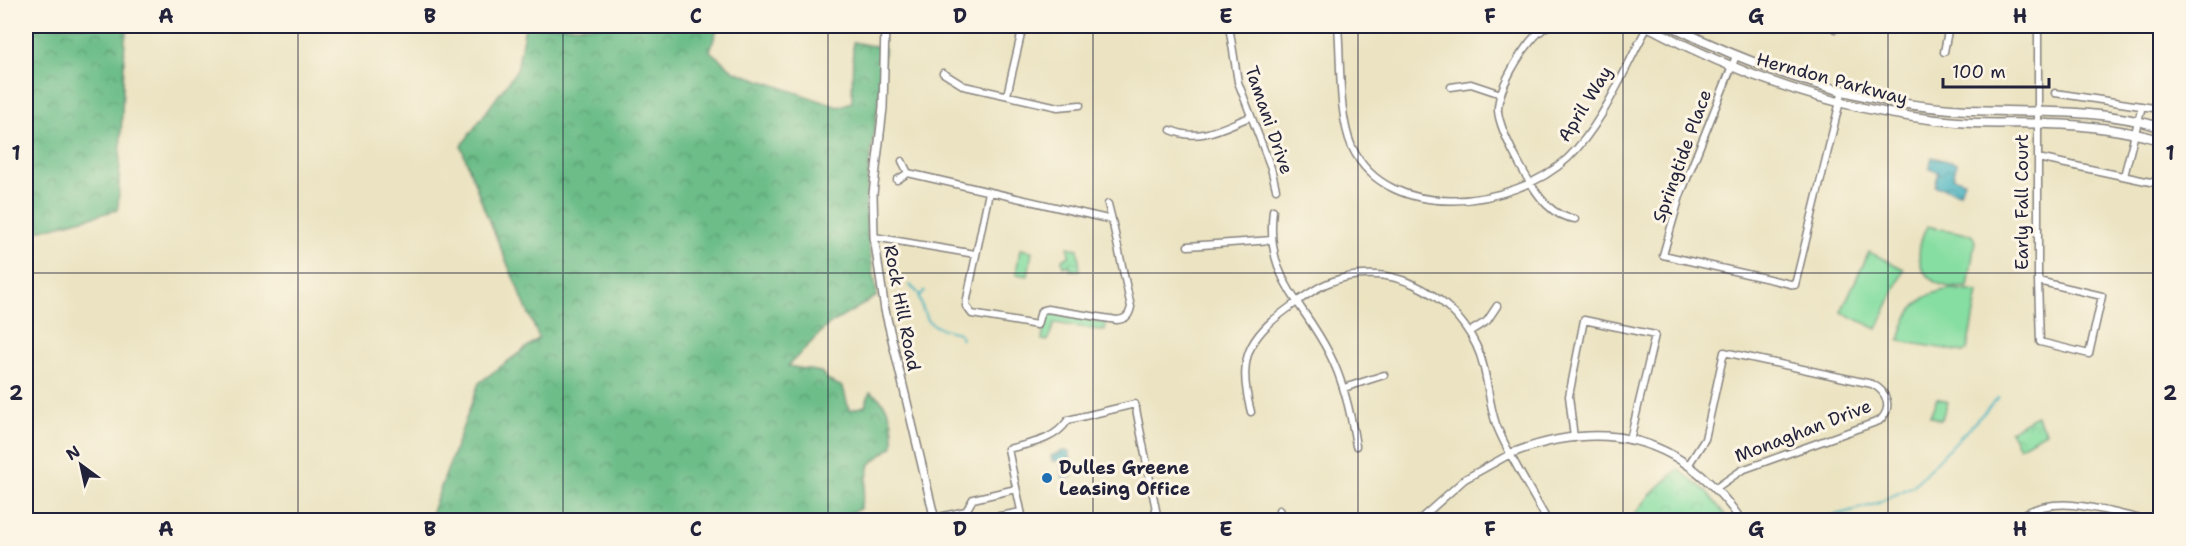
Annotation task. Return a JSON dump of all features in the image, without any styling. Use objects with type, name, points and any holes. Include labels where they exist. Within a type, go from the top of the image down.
[{"type":"main road","name":"Herndon Parkway","points":[[1648,26],[1732,67],[1839,102],[1919,119],[1968,123],[2078,125],[2135,134],[2160,141]]},
{"type":"main road","name":"Herndon Parkway","points":[[1672,26],[1736,56],[1788,74],[1895,102],[1943,108],[2099,114],[2160,127]]},
{"type":"street","name":"Rock Hill Road","points":[[885,26],[884,97],[873,194],[874,237],[885,310],[935,519]]},
{"type":"street","points":[[1007,95],[1023,26]]},
{"type":"street","name":"Tamani Drive","points":[[1229,26],[1233,61],[1250,117],[1271,168],[1276,189]]},
{"type":"street","name":"April Way","points":[[1338,26],[1347,131],[1355,153],[1374,176],[1406,192],[1457,201],[1499,196],[1532,184],[1558,166],[1586,137],[1648,26]]},
{"type":"street","points":[[1548,26],[1531,40],[1500,94],[1500,120],[1532,184],[1554,211],[1575,219]]},
{"type":"street","points":[[1944,52],[1949,26]]},
{"type":"street","name":"Early Fall Court","points":[[2038,26],[2036,124],[2038,158],[2038,281],[2040,342],[2089,354],[2102,296],[2038,281]]},
{"type":"street","name":"Springtide Place","points":[[1736,56],[1680,196],[1663,255],[1795,285],[1843,89]]},
{"type":"street","points":[[943,73],[959,84],[1059,108],[1080,105]]},
{"type":"street","points":[[1451,87],[1471,84],[1500,94]]},
{"type":"street","points":[[2055,93],[2160,109]]},
{"type":"street","points":[[2124,176],[2142,106]]},
{"type":"street","points":[[1171,130],[1185,136],[1198,136],[1250,117]]},
{"type":"street","points":[[2038,158],[2160,184]]},
{"type":"street","points":[[902,161],[908,172],[1112,220]]},
{"type":"street","points":[[897,180],[908,172]]},
{"type":"street","points":[[989,192],[966,306],[972,314],[1037,325],[1039,315],[1047,309],[1125,319],[1130,314],[1131,307],[1108,204]]},
{"type":"street","points":[[1273,210],[1272,240],[1277,268],[1322,340],[1344,388],[1356,446]]},
{"type":"street","points":[[874,237],[975,254]]},
{"type":"street","points":[[1188,246],[1272,240]]},
{"type":"street","points":[[1251,412],[1244,375],[1252,344],[1262,329],[1316,288],[1344,278],[1388,276],[1429,291],[1449,308],[1469,333],[1483,362],[1497,424],[1547,520]]},
{"type":"street","points":[[1469,333],[1487,321],[1497,306]]},
{"type":"street","points":[[1574,438],[1569,396],[1584,320],[1655,335],[1630,440]]},
{"type":"street","name":"Monaghan Drive","points":[[1689,464],[1706,439],[1724,352],[1872,384],[1883,392],[1888,405],[1884,417],[1879,421],[1742,470],[1716,488]]},
{"type":"street","points":[[1344,388],[1384,375]]},
{"type":"street","points":[[1023,520],[1008,449],[1047,439],[1061,430],[1068,420],[1135,404],[1158,520]]},
{"type":"street","points":[[1419,520],[1465,479],[1512,453],[1542,443],[1606,436],[1630,440],[1665,451],[1689,464],[1716,488],[1741,520]]},
{"type":"street","points":[[935,519],[966,512],[974,499],[1016,489]]},
{"type":"street","points":[[2014,520],[2035,508],[2059,503],[2145,520]]},
{"type":"street","points":[[1279,510],[1286,520]]},
{"type":"street","points":[[966,512],[977,520],[1021,512]]},
{"type":"green space","points":[[26,26],[130,26],[125,38],[118,210],[26,234]]},
{"type":"green space","points":[[525,26],[718,26],[710,51],[734,71],[838,107],[852,102],[853,42],[884,48],[866,204],[868,238],[877,296],[827,326],[788,366],[821,372],[829,381],[843,387],[849,410],[865,406],[870,392],[887,408],[892,422],[893,446],[870,464],[860,509],[837,518],[837,520],[429,520],[479,383],[539,338],[485,211],[461,146],[517,70]]},
{"type":"green space","points":[[1927,226],[1972,235],[1975,241],[1968,287],[1941,284],[1925,272],[1919,252]]},
{"type":"green space","points":[[1068,247],[1078,249],[1080,270],[1070,270],[1070,265],[1063,267],[1062,259],[1069,257]]},
{"type":"green space","points":[[1020,249],[1032,251],[1028,276],[1016,274]]},
{"type":"green space","points":[[1869,252],[1904,269],[1877,329],[1841,312]]},
{"type":"green space","points":[[1952,289],[1978,292],[1967,350],[1963,352],[1899,341],[1905,321],[1916,305],[1931,294]]},
{"type":"green space","points":[[1047,313],[1106,323],[1105,331],[1055,323],[1047,341],[1042,340]]},
{"type":"green space","points":[[1937,398],[1948,402],[1941,420],[1930,416]]},
{"type":"green space","points":[[2036,416],[2046,432],[2019,447],[2010,431]]},
{"type":"green space","points":[[1678,469],[1707,492],[1729,520],[1630,520],[1650,495]]},
{"type":"water","points":[[1932,157],[1957,164],[1953,177],[1964,181],[1960,193],[1935,186],[1939,172],[1929,169]]},
{"type":"water","points":[[1063,451],[1070,452],[1072,477],[1063,479],[1061,461],[1052,461],[1051,456]]},
{"type":"waterway","points":[[910,285],[921,296],[925,291],[919,297],[931,323],[959,333],[962,339]]},
{"type":"waterway","points":[[1817,520],[1876,504],[1913,486],[1999,397]]},
{"type":"place","name":"Dulles Greene Leasing Office","points":[[1047,478]]}]
